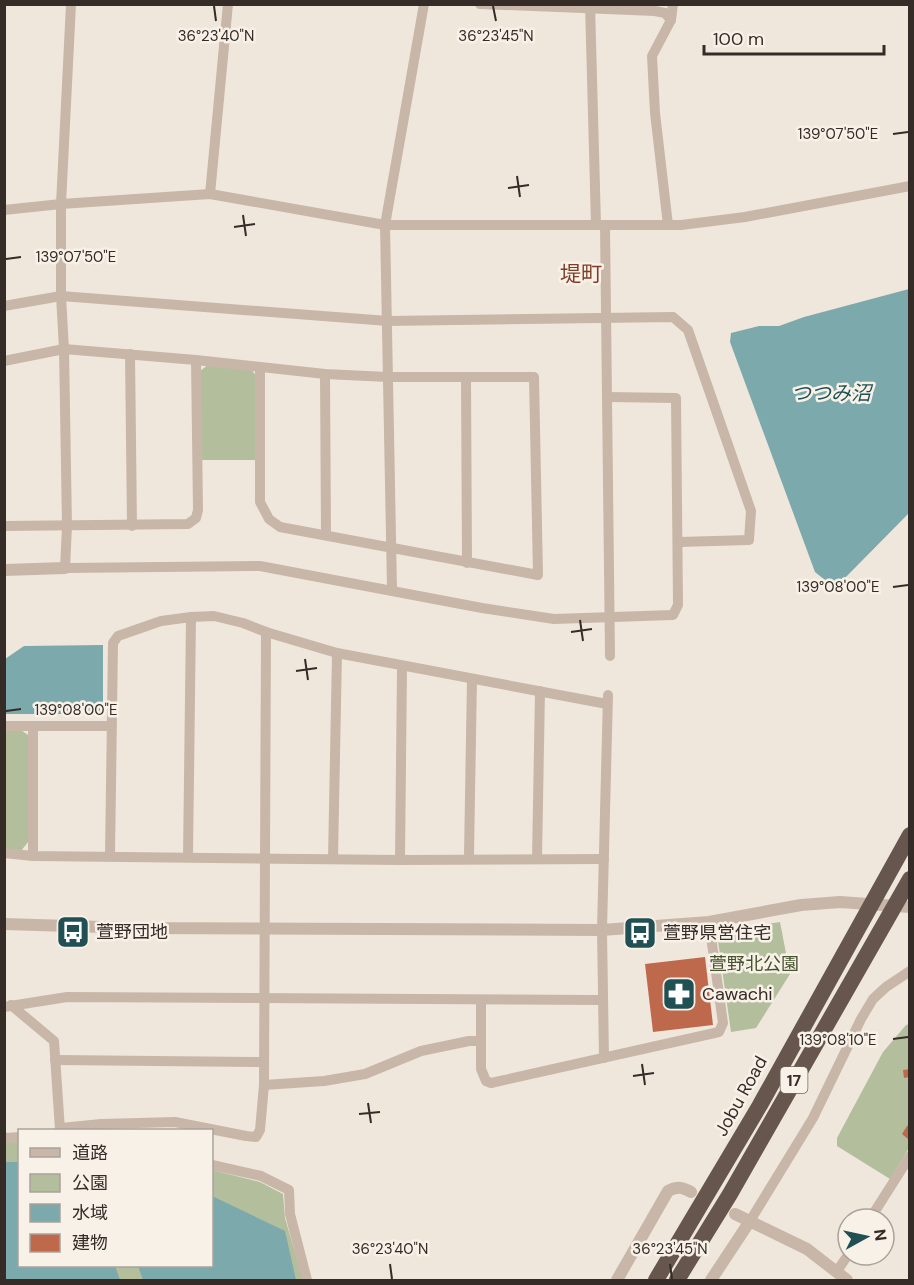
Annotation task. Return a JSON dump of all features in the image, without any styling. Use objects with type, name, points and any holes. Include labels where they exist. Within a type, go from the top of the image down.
[{"type":"highway","name":"Jobu Road","points":[[656,1281],[760,1105],[909,835]]},
{"type":"highway","name":"17","points":[[677,1281],[902,907],[909,879]]},
{"type":"street","points":[[65,568],[67,525],[61,296],[62,204],[71,4]]},
{"type":"street","points":[[210,194],[228,4]]},
{"type":"street","points":[[392,589],[385,225],[424,4]]},
{"type":"street","points":[[480,4],[590,6],[655,11],[665,14],[671,20]]},
{"type":"street","points":[[668,225],[655,113],[652,56],[671,20],[674,4]]},
{"type":"street","points":[[590,6],[606,316],[610,656]]},
{"type":"street","points":[[4,210],[210,194],[385,225],[668,225],[745,217],[909,186]]},
{"type":"street","points":[[4,306],[61,296],[388,321],[673,316],[688,330],[751,511],[749,540],[679,542]]},
{"type":"street","points":[[4,361],[64,349],[196,360],[325,374],[388,377],[534,377],[538,575],[280,527],[269,519],[260,502],[260,367]]},
{"type":"street","points":[[130,354],[132,526]]},
{"type":"street","points":[[4,526],[188,524],[196,518],[198,510],[196,360]]},
{"type":"street","points":[[325,374],[326,535]]},
{"type":"street","points":[[466,378],[467,563]]},
{"type":"street","points":[[4,570],[260,566],[392,589],[482,608],[554,619],[609,619],[673,615],[678,605],[679,542],[676,398],[607,397]]},
{"type":"street","points":[[110,856],[113,643],[118,636],[161,621],[214,616],[337,653],[402,667],[607,700],[602,930],[604,1058]]},
{"type":"street","points":[[188,857],[191,617]]},
{"type":"street","points":[[213,1129],[256,1137],[260,1130],[264,1085],[266,632]]},
{"type":"street","points":[[333,859],[337,653]]},
{"type":"street","points":[[400,860],[402,667]]},
{"type":"street","points":[[468,854],[472,679]]},
{"type":"street","points":[[537,859],[540,691]]},
{"type":"street","points":[[4,726],[111,726]]},
{"type":"street","points":[[33,726],[33,856]]},
{"type":"street","points":[[4,853],[33,856],[400,860],[604,859]]},
{"type":"street","points":[[4,924],[135,928],[602,930],[709,922],[801,905],[840,902],[902,907]]},
{"type":"street","points":[[481,1000],[481,1070],[486,1081],[491,1083],[719,1032],[723,1023],[709,922]]},
{"type":"street","points":[[711,1281],[813,1118],[873,999],[909,971]]},
{"type":"street","points":[[8,1006],[67,997],[602,1000]]},
{"type":"street","points":[[8,1006],[54,1041],[61,1129],[101,1124],[175,1122],[213,1129]]},
{"type":"street","points":[[264,1085],[324,1081],[365,1074],[421,1051],[469,1041],[480,1041]]},
{"type":"street","points":[[55,1060],[264,1062]]},
{"type":"street","points":[[101,1124],[110,1129]]},
{"type":"street","points":[[877,1207],[909,1156]]},
{"type":"street","points":[[213,1164],[261,1176],[289,1190],[290,1214],[307,1281]]},
{"type":"street","points":[[617,1281],[668,1191],[683,1188],[691,1192]]},
{"type":"street","points":[[735,1214],[807,1249],[847,1281]]},
{"type":"street","points":[[837,1271],[840,1267]]},
{"type":"green space","points":[[208,365],[251,369],[256,376],[256,460],[200,460],[200,371]]},
{"type":"green space","points":[[4,730],[21,730],[28,735],[28,842],[21,851],[5,849]]},
{"type":"green space","name":"萱野北公園","points":[[780,922],[790,974],[756,1028],[731,1032],[717,934],[723,931]]},
{"type":"green space","points":[[909,1024],[909,1148],[890,1179],[837,1146],[837,1138],[883,1052]]},
{"type":"green space","points":[[18,1141],[18,1267],[213,1267],[213,1170],[260,1182],[283,1194],[285,1218],[303,1280],[5,1280],[5,1142]]},
{"type":"water","name":"つつみ沼","points":[[909,289],[909,513],[841,582],[830,584],[815,572],[730,342],[731,333],[759,326],[779,326],[804,317]]},
{"type":"water","points":[[103,645],[103,714],[5,714],[5,659],[24,646]]},
{"type":"water","points":[[5,1162],[18,1162],[18,1267],[115,1267],[120,1280],[5,1280]]},
{"type":"water","points":[[213,1196],[285,1231],[296,1280],[143,1280],[138,1267],[213,1267]]},
{"type":"building","name":"Cawachi","points":[[705,957],[713,1025],[653,1032],[645,964]]},
{"type":"building","points":[[910,1069],[910,1077],[904,1078],[903,1070]]},
{"type":"building","points":[[910,1125],[910,1136],[908,1139],[902,1134]]},
{"type":"place","name":"萱野団地","points":[[73,932]]},
{"type":"place","name":"萱野県営住宅","points":[[640,933]]},
{"type":"place","name":"Cawachi","points":[[679,994]]},
{"type":"district","name":"堤町","points":[[581,274]]}]
